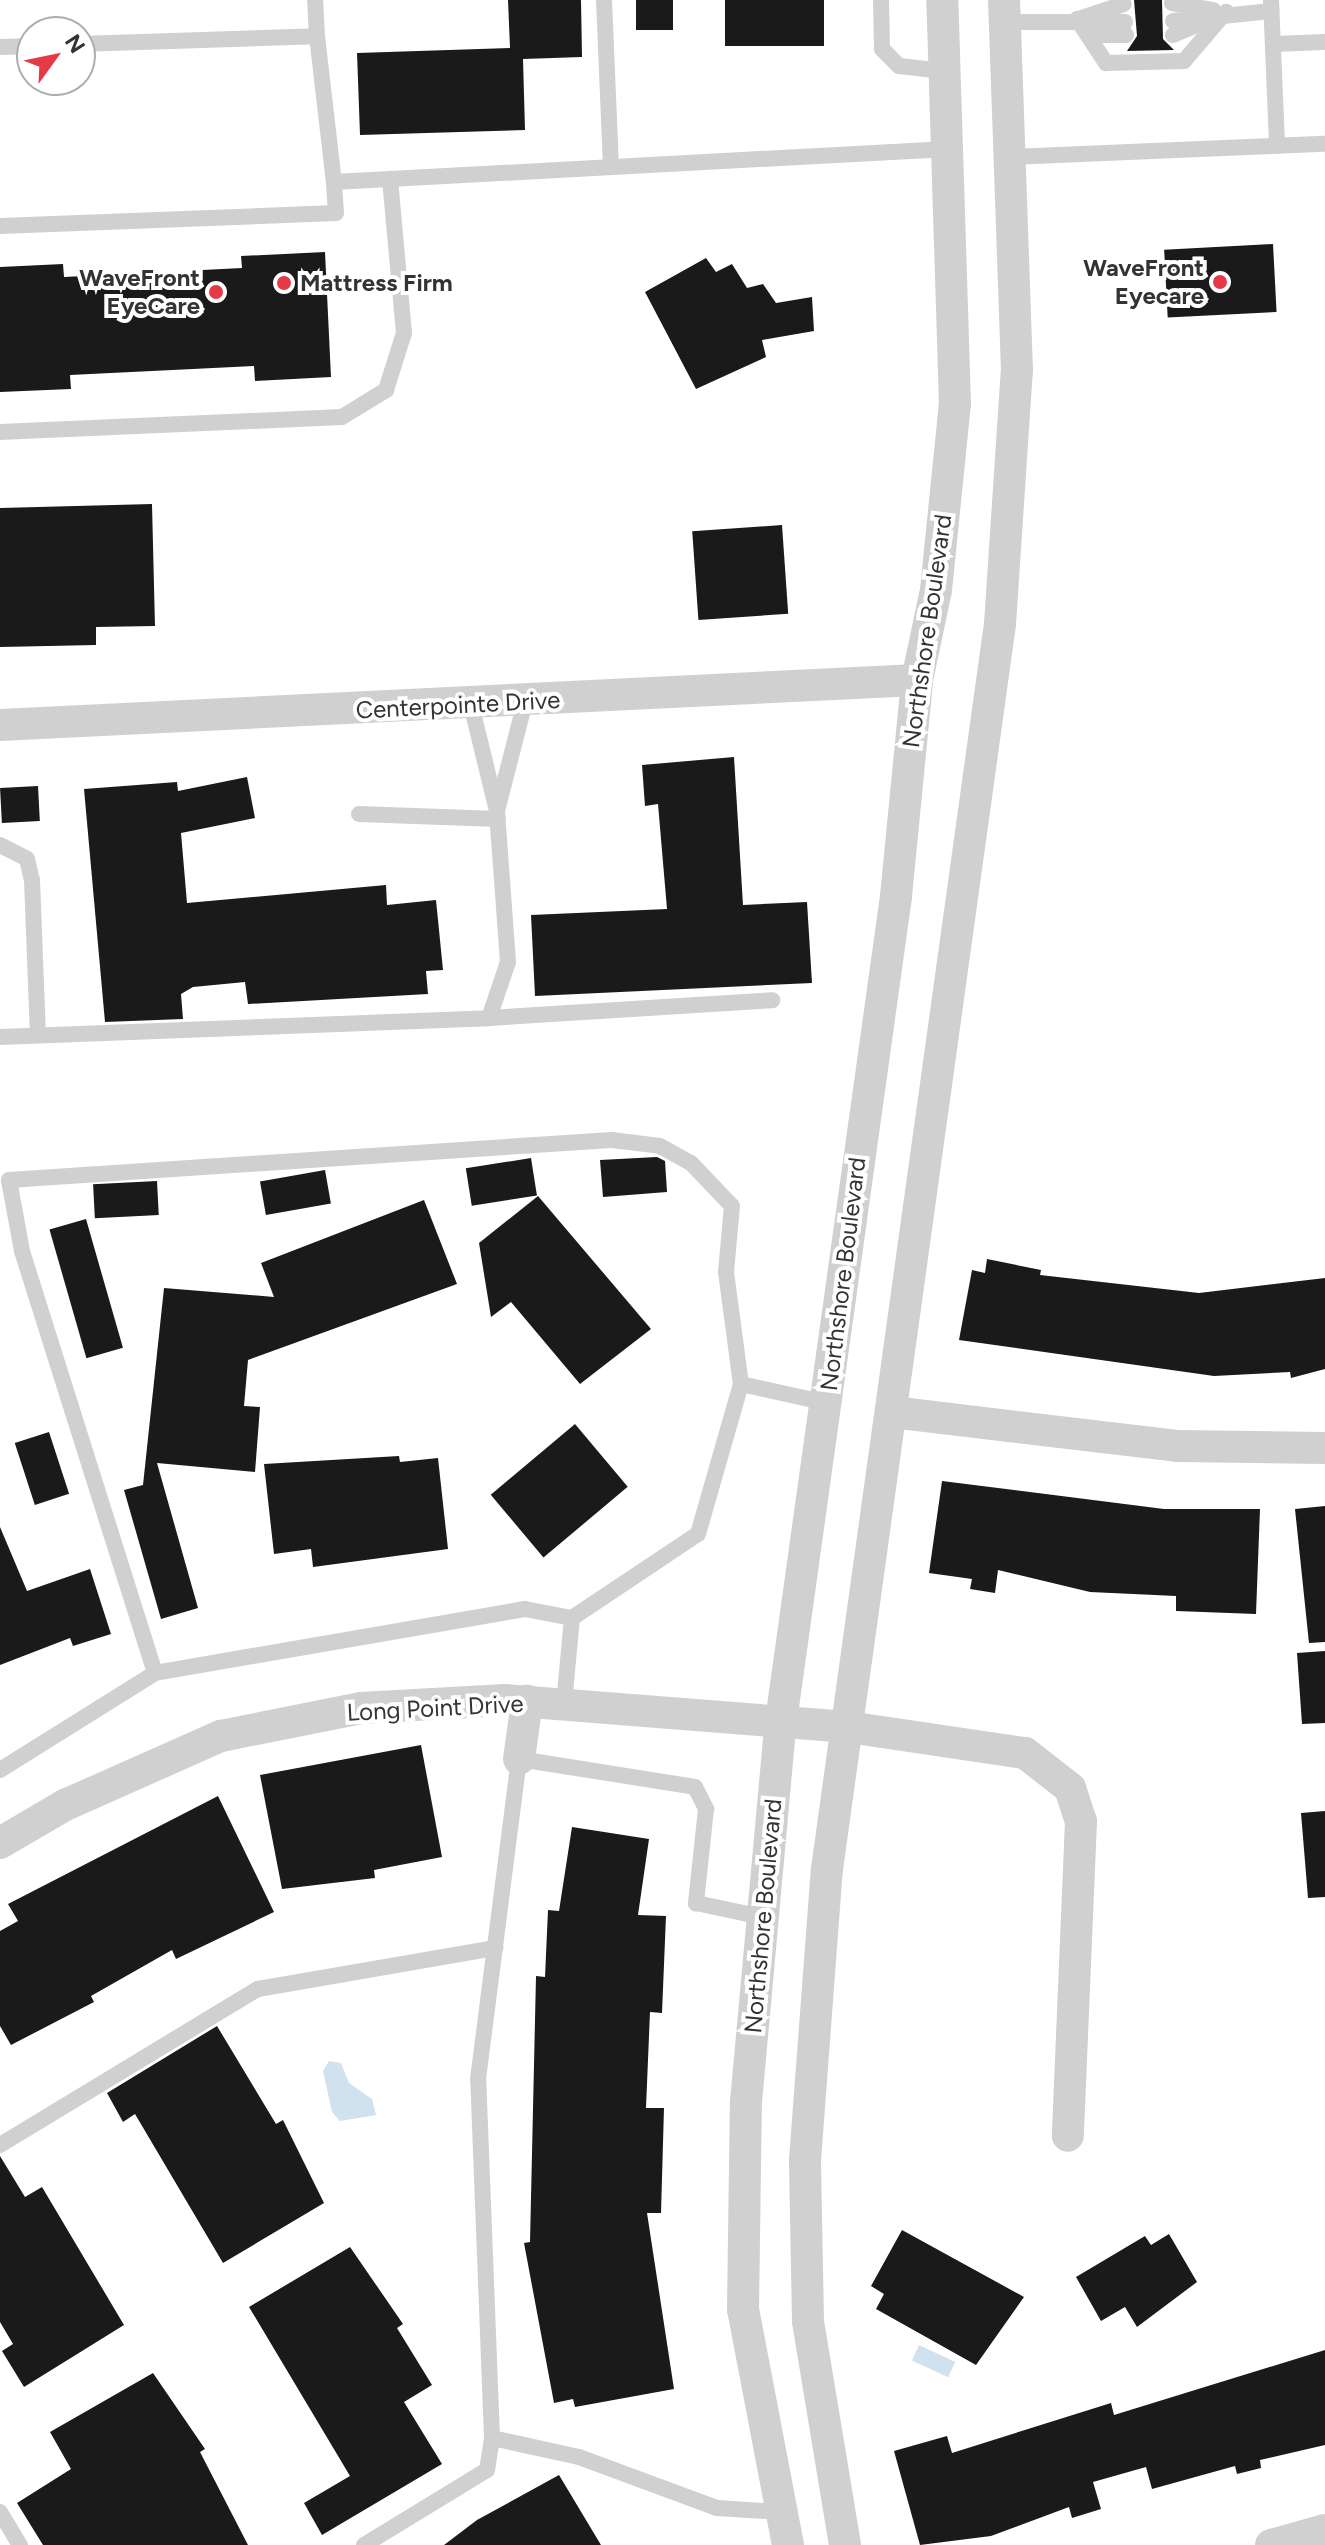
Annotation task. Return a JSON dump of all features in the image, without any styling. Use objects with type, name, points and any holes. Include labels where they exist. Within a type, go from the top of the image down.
[{"type":"street","name":"Northshore Boulevard","points":[[788,2545],[743,2309],[746,2102],[781,1721],[896,896],[917,680],[936,590],[955,404],[942,0]]},
{"type":"street","points":[[845,2545],[808,2321],[805,2160],[827,1869],[1000,624],[1017,371],[1004,11]]},
{"type":"street","name":"Centerpointe Drive","points":[[0,725],[525,702],[917,680]]},
{"type":"street","points":[[892,1412],[1177,1446],[1325,1448]]},
{"type":"street","points":[[519,1759],[527,1701]]},
{"type":"street","name":"Long Point Drive","points":[[0,1843],[65,1805],[221,1736],[361,1708],[527,1701],[848,1727],[1025,1753],[1070,1788],[1081,1821],[1068,2136]]},
{"type":"street","points":[[1271,2545],[1325,2530]]},
{"type":"lane","points":[[0,226],[336,213],[315,0]]},
{"type":"lane","points":[[604,0],[611,167]]},
{"type":"lane","points":[[881,0],[882,49],[899,66],[944,71]]},
{"type":"lane","points":[[1077,19],[1098,0]]},
{"type":"lane","points":[[1197,0],[1226,12]]},
{"type":"lane","points":[[1172,3],[1226,12]]},
{"type":"lane","points":[[1004,11],[1077,19],[1124,4]]},
{"type":"lane","points":[[1173,28],[1226,12],[1271,6],[1277,146]]},
{"type":"lane","points":[[1077,19],[1106,63],[1184,61],[1226,12]]},
{"type":"lane","points":[[1077,19],[1099,35],[1125,29]]},
{"type":"lane","points":[[96,43],[317,36]]},
{"type":"lane","points":[[1273,44],[1325,42]]},
{"type":"lane","points":[[1009,157],[1325,144]]},
{"type":"lane","points":[[334,182],[948,149]]},
{"type":"lane","points":[[0,432],[342,417],[386,390],[404,333],[390,179]]},
{"type":"lane","points":[[498,815],[525,702]]},
{"type":"lane","points":[[471,704],[498,815],[508,962],[489,1018]]},
{"type":"lane","points":[[359,814],[498,815]]},
{"type":"lane","points":[[0,845],[27,859],[32,880],[38,1035]]},
{"type":"lane","points":[[0,1037],[489,1018],[772,1000]]},
{"type":"lane","points":[[0,1770],[155,1673],[525,1609],[572,1618],[698,1534],[741,1384],[726,1272],[732,1206],[691,1163],[660,1146],[612,1140],[5,1182],[22,1251],[155,1673]]},
{"type":"lane","points":[[741,1384],[827,1403]]},
{"type":"lane","points":[[564,1704],[572,1618]]},
{"type":"lane","points":[[364,2545],[487,2470],[492,2438],[478,2079],[519,1759],[695,1787],[706,1809],[696,1903],[762,1917]]},
{"type":"lane","points":[[0,2145],[258,1989],[495,1948]]},
{"type":"lane","points":[[492,2438],[579,2457],[717,2508],[781,2512]]},
{"type":"lane","points":[[0,2512],[20,2545]]},
{"type":"water","points":[[329,2061],[341,2063],[349,2083],[372,2099],[376,2115],[340,2121],[332,2112],[323,2071]]},
{"type":"water","points":[[919,2345],[955,2362],[948,2377],[912,2360]]},
{"type":"building","points":[[508,0],[581,0],[582,57],[523,59],[525,130],[360,135],[357,53],[510,48]]},
{"type":"building","points":[[636,0],[673,0],[673,30],[636,30]]},
{"type":"building","points":[[725,0],[824,0],[824,46],[725,46]]},
{"type":"building","points":[[1134,0],[1162,0],[1163,39],[1174,50],[1127,51],[1137,36]]},
{"type":"building","name":"WaveFront Eyecare","points":[[1273,244],[1277,312],[1168,318],[1164,250]]},
{"type":"building","points":[[325,252],[331,377],[255,381],[254,366],[70,375],[71,389],[0,392],[0,267],[63,264],[64,277],[242,268],[241,256]]},
{"type":"building","points":[[706,258],[716,272],[732,264],[747,288],[763,284],[776,303],[812,297],[814,331],[762,340],[766,357],[696,389],[645,292]]},
{"type":"building","points":[[152,504],[155,626],[96,627],[96,645],[0,647],[0,508]]},
{"type":"building","points":[[782,525],[788,614],[698,620],[692,531]]},
{"type":"building","points":[[734,757],[743,905],[807,902],[812,983],[535,996],[531,915],[667,909],[658,804],[645,806],[642,765]]},
{"type":"building","points":[[247,777],[255,818],[181,833],[187,903],[386,885],[387,905],[436,900],[443,970],[426,971],[428,994],[248,1004],[245,982],[193,987],[181,994],[183,1019],[105,1022],[84,789],[177,782],[178,791]]},
{"type":"building","points":[[38,786],[40,821],[2,823],[0,788]]},
{"type":"building","points":[[657,1157],[665,1161],[667,1192],[603,1197],[600,1160]]},
{"type":"building","points":[[531,1158],[537,1196],[472,1206],[466,1168]]},
{"type":"building","points":[[325,1170],[331,1203],[266,1215],[260,1181]]},
{"type":"building","points":[[157,1181],[159,1215],[95,1218],[93,1184]]},
{"type":"building","points":[[538,1196],[651,1329],[580,1384],[511,1302],[491,1317],[479,1243]]},
{"type":"building","points":[[424,1200],[457,1284],[248,1360],[244,1406],[260,1407],[255,1472],[157,1463],[198,1608],[161,1619],[124,1490],[143,1485],[164,1288],[274,1297],[261,1263]]},
{"type":"building","points":[[86,1219],[123,1348],[86,1358],[49,1229]]},
{"type":"building","points":[[987,1259],[1041,1270],[1040,1275],[1199,1293],[1325,1278],[1325,1369],[1291,1378],[1290,1372],[1214,1376],[959,1340],[972,1270],[985,1273]]},
{"type":"building","points":[[575,1424],[628,1487],[543,1558],[491,1495]]},
{"type":"building","points":[[49,1432],[69,1494],[35,1505],[15,1443]]},
{"type":"building","points":[[399,1456],[400,1462],[438,1458],[448,1549],[313,1567],[311,1549],[274,1554],[264,1464]]},
{"type":"building","points":[[942,1481],[1164,1509],[1260,1509],[1256,1614],[1176,1611],[1176,1596],[1090,1592],[998,1570],[995,1593],[970,1589],[972,1579],[929,1573]]},
{"type":"building","points":[[1325,1506],[1325,1642],[1309,1643],[1295,1509]]},
{"type":"building","points":[[0,1527],[27,1591],[90,1569],[111,1634],[73,1646],[70,1638],[0,1665]]},
{"type":"building","points":[[1325,1651],[1325,1723],[1302,1724],[1297,1653]]},
{"type":"building","points":[[421,1745],[442,1857],[374,1870],[375,1878],[282,1889],[260,1775]]},
{"type":"building","points":[[218,1796],[274,1912],[176,1959],[172,1950],[91,1996],[94,2002],[11,2045],[0,2026],[0,1931],[18,1921],[8,1904]]},
{"type":"building","points":[[1325,1811],[1325,1897],[1308,1898],[1301,1813]]},
{"type":"building","points":[[572,1827],[649,1839],[638,1915],[666,1916],[662,2013],[650,2012],[646,2108],[664,2108],[661,2213],[647,2213],[674,2389],[575,2407],[573,2399],[554,2403],[524,2243],[530,2242],[536,1976],[545,1977],[548,1910],[559,1911]]},
{"type":"building","points":[[217,2026],[276,2124],[283,2120],[324,2203],[223,2263],[135,2114],[123,2122],[107,2093]]},
{"type":"building","points":[[0,2156],[25,2197],[42,2187],[124,2325],[24,2387],[2,2351],[13,2344],[0,2322]]},
{"type":"building","points":[[902,2230],[1024,2297],[976,2365],[876,2309],[884,2294],[871,2286]]},
{"type":"building","points":[[1169,2234],[1197,2282],[1137,2327],[1125,2307],[1101,2321],[1076,2277],[1145,2236],[1151,2245]]},
{"type":"building","points":[[350,2247],[403,2324],[397,2328],[432,2385],[404,2402],[442,2464],[322,2535],[304,2503],[350,2476],[249,2307]]},
{"type":"building","points":[[1325,2350],[1325,2445],[1260,2460],[1261,2468],[1237,2474],[1235,2466],[1152,2489],[1146,2467],[1093,2482],[1101,2509],[1072,2518],[1069,2507],[991,2536],[920,2545],[894,2451],[947,2436],[952,2453],[1111,2403],[1114,2415]]},
{"type":"building","points":[[153,2373],[205,2449],[200,2452],[248,2545],[43,2545],[17,2503],[71,2469],[50,2432]]},
{"type":"building","points":[[559,2475],[601,2545],[444,2545],[477,2520]]},
{"type":"place","name":"WaveFront Eyecare","points":[[1220,282]]},
{"type":"place","name":"Mattress Firm","points":[[284,283]]},
{"type":"place","name":"WaveFront EyeCare","points":[[216,292]]}]
